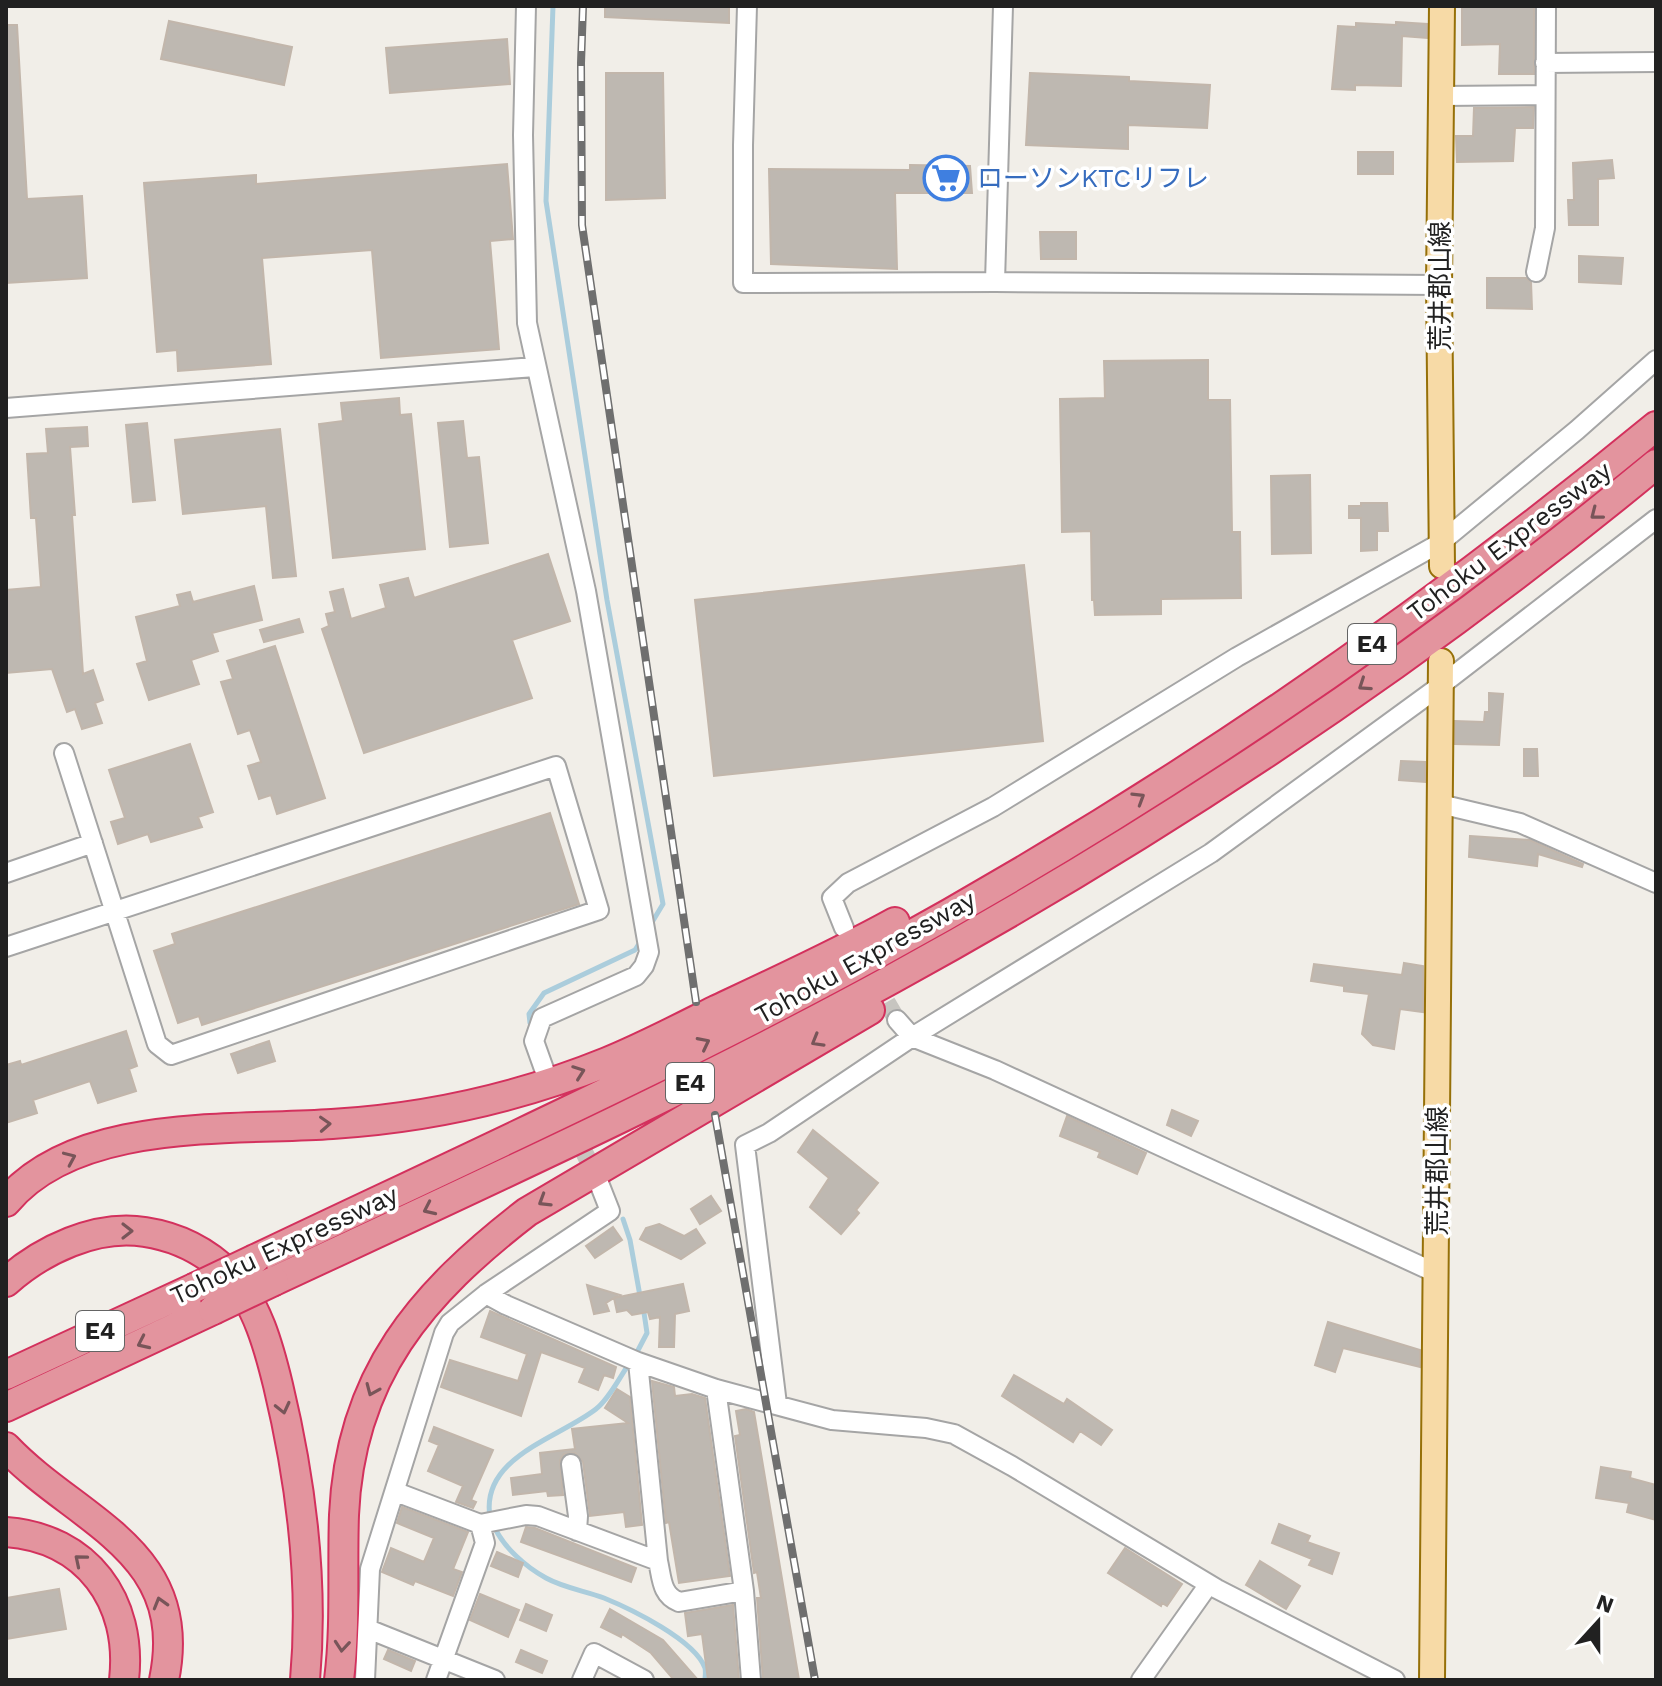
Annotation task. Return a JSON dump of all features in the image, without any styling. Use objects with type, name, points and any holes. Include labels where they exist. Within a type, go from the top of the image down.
[{"type":"highway","name":"Tohoku Expressway","points":[[6,1375],[567,1111],[810,990],[1073,840],[1250,727],[1434,600],[1656,426]]},
{"type":"highway","name":"Tohoku Expressway","points":[[12,1404],[581,1138],[892,979],[1199,795],[1378,675],[1550,548],[1656,464]]},
{"type":"highway","points":[[6,1202],[51,1167],[73,1156],[126,1139],[195,1129],[419,1117],[554,1081],[608,1061],[798,972],[967,882],[1073,840]]},
{"type":"highway","points":[[339,1680],[344,1623],[344,1512],[354,1447],[362,1415],[387,1359],[405,1329],[431,1296],[487,1242],[527,1212],[901,993],[1000,930],[1093,861]]},
{"type":"highway","points":[[6,1282],[36,1260],[87,1236],[137,1230],[178,1239],[196,1248],[230,1275],[243,1292],[268,1349],[292,1450],[303,1521],[308,1598],[305,1680]]},
{"type":"highway","points":[[6,1447],[39,1477],[114,1533],[138,1557],[159,1597],[166,1627],[168,1654],[164,1680]]},
{"type":"highway","points":[[6,1532],[57,1544],[88,1566],[101,1581],[120,1618],[126,1661],[124,1680]]},
{"type":"main road","name":"荒井郡山線","points":[[1441,554],[1439,285],[1442,6]]},
{"type":"main road","name":"荒井郡山線","points":[[1432,1680],[1441,661]]},
{"type":"street","points":[[526,6],[523,135],[526,308],[535,367],[586,591],[649,952],[636,976],[542,1018],[534,1041],[544,1069]]},
{"type":"street","points":[[747,6],[743,283],[1439,285]]},
{"type":"street","points":[[995,282],[1003,6]]},
{"type":"street","points":[[1536,272],[1545,228],[1546,6]]},
{"type":"street","points":[[1545,63],[1656,62]]},
{"type":"street","points":[[1441,96],[1545,95]]},
{"type":"street","points":[[844,928],[832,898],[848,883],[993,807],[1237,657],[1441,554],[1656,360]]},
{"type":"street","points":[[6,408],[535,367]]},
{"type":"street","points":[[777,1404],[745,1145],[769,1133],[912,1037],[1211,853],[1440,686],[1656,519]]},
{"type":"street","points":[[6,947],[115,911],[556,766],[599,910],[171,1055],[157,1044],[115,911],[64,753]]},
{"type":"street","points":[[1440,804],[1520,823],[1656,883]]},
{"type":"street","points":[[6,873],[93,843]]},
{"type":"street","points":[[897,1020],[912,1037],[995,1070],[1436,1273]]},
{"type":"street","points":[[365,1680],[370,1569],[440,1340],[450,1323],[486,1294],[610,1211],[599,1183]]},
{"type":"street","points":[[486,1294],[638,1362],[716,1389],[832,1420],[911,1426],[954,1434],[1209,1584],[1395,1680]]},
{"type":"street","points":[[638,1362],[658,1561],[665,1592],[679,1602],[744,1591]]},
{"type":"street","points":[[716,1389],[744,1591],[751,1680]]},
{"type":"street","points":[[571,1464],[577,1531]]},
{"type":"street","points":[[396,1492],[480,1524],[532,1515],[658,1561]]},
{"type":"street","points":[[436,1680],[485,1543],[480,1524]]},
{"type":"street","points":[[1141,1680],[1209,1584]]},
{"type":"street","points":[[368,1629],[495,1680]]},
{"type":"street","points":[[582,1680],[594,1653],[644,1680]]},
{"type":"building","points":[[605,6],[729,6],[729,23],[605,17]]},
{"type":"building","points":[[1462,6],[1534,6],[1534,74],[1499,74],[1500,44],[1462,45]]},
{"type":"building","points":[[169,21],[292,47],[284,85],[161,59]]},
{"type":"building","points":[[1396,22],[1427,24],[1427,38],[1402,36],[1401,86],[1355,85],[1355,90],[1332,89],[1338,26],[1356,27],[1356,23],[1396,25]]},
{"type":"building","points":[[6,25],[17,25],[27,199],[82,196],[87,278],[6,283]]},
{"type":"building","points":[[507,39],[510,84],[390,93],[386,48]]},
{"type":"building","points":[[606,73],[663,73],[665,198],[606,200]]},
{"type":"building","points":[[1030,73],[1129,77],[1129,81],[1210,85],[1207,128],[1128,125],[1128,149],[1026,145]]},
{"type":"building","points":[[1534,107],[1533,128],[1515,128],[1513,161],[1457,162],[1456,136],[1473,136],[1474,108]]},
{"type":"building","points":[[1358,152],[1393,152],[1393,174],[1358,174]]},
{"type":"building","points":[[1612,160],[1614,178],[1598,179],[1598,225],[1569,225],[1568,200],[1574,200],[1573,163]]},
{"type":"building","points":[[507,164],[513,239],[490,241],[499,349],[381,358],[372,250],[262,258],[271,364],[178,371],[177,350],[157,352],[144,183],[256,175],[256,184]]},
{"type":"building","points":[[910,165],[970,166],[972,193],[895,193],[897,269],[771,264],[769,169],[910,170]]},
{"type":"building","points":[[1040,232],[1076,232],[1076,259],[1041,259]]},
{"type":"building","points":[[1579,256],[1623,258],[1621,284],[1579,282]]},
{"type":"building","points":[[1487,278],[1526,278],[1531,282],[1532,309],[1487,308]]},
{"type":"building","points":[[1208,360],[1208,400],[1230,400],[1232,532],[1240,532],[1241,598],[1161,599],[1161,614],[1095,615],[1091,531],[1062,532],[1060,399],[1105,398],[1104,361]]},
{"type":"building","points":[[399,398],[400,415],[411,414],[425,549],[333,558],[319,424],[343,421],[341,403]]},
{"type":"building","points":[[463,421],[467,458],[479,457],[488,543],[450,547],[438,423]]},
{"type":"building","points":[[147,423],[155,500],[133,502],[126,425]]},
{"type":"building","points":[[87,427],[88,446],[70,447],[75,515],[72,515],[83,674],[93,670],[103,700],[95,703],[102,723],[82,729],[75,709],[67,712],[52,669],[6,673],[6,590],[41,587],[36,518],[31,518],[27,454],[48,453],[46,429]]},
{"type":"building","points":[[280,429],[296,576],[273,578],[266,506],[183,514],[175,440]]},
{"type":"building","points":[[1310,475],[1311,553],[1272,554],[1271,476]]},
{"type":"building","points":[[1361,503],[1387,503],[1388,531],[1377,531],[1377,550],[1361,551],[1361,518],[1349,518],[1349,506],[1361,506]]},
{"type":"building","points":[[548,554],[570,621],[512,640],[532,698],[364,753],[322,629],[329,626],[326,614],[335,612],[330,592],[343,589],[351,619],[386,608],[380,585],[408,578],[414,598]]},
{"type":"building","points":[[1024,565],[1043,741],[714,776],[695,600]]},
{"type":"building","points":[[254,586],[262,620],[212,633],[218,651],[191,660],[199,684],[149,700],[137,664],[147,661],[136,617],[180,606],[177,595],[190,592],[193,602]]},
{"type":"building","points":[[299,619],[303,632],[264,642],[260,630]]},
{"type":"building","points":[[275,646],[325,798],[277,814],[271,795],[259,799],[248,766],[261,762],[250,730],[238,734],[221,682],[233,679],[227,661]]},
{"type":"building","points":[[1489,693],[1503,694],[1499,745],[1455,744],[1455,721],[1484,722],[1485,712],[1489,712]]},
{"type":"building","points":[[190,744],[213,812],[198,817],[202,827],[151,842],[148,834],[118,844],[111,822],[125,818],[109,770]]},
{"type":"building","points":[[1524,749],[1537,749],[1538,776],[1524,776]]},
{"type":"building","points":[[1401,761],[1425,762],[1425,782],[1399,780]]},
{"type":"building","points":[[550,813],[579,904],[202,1025],[199,1016],[178,1023],[154,951],[175,944],[172,934]]},
{"type":"building","points":[[1470,836],[1530,840],[1583,864],[1582,867],[1538,854],[1537,866],[1469,857]]},
{"type":"building","points":[[1404,963],[1423,966],[1423,1012],[1400,1009],[1394,1049],[1373,1045],[1362,1034],[1369,994],[1344,991],[1344,986],[1311,981],[1314,964],[1402,975]]},
{"type":"building","points":[[126,1031],[137,1066],[129,1069],[136,1091],[98,1103],[90,1081],[33,1100],[37,1113],[6,1123],[6,1065],[20,1061],[21,1065]]},
{"type":"building","points":[[269,1041],[275,1061],[238,1073],[231,1054]]},
{"type":"building","points":[[1172,1110],[1198,1121],[1191,1136],[1167,1125]]},
{"type":"building","points":[[1067,1116],[1146,1153],[1137,1174],[1098,1157],[1100,1152],[1060,1136]]},
{"type":"building","points":[[813,1130],[878,1183],[841,1234],[810,1207],[829,1178],[798,1152]]},
{"type":"building","points":[[711,1196],[721,1211],[700,1224],[691,1209]]},
{"type":"building","points":[[659,1224],[684,1236],[696,1229],[705,1243],[681,1259],[640,1239],[646,1228]]},
{"type":"building","points":[[613,1227],[622,1240],[595,1258],[586,1246]]},
{"type":"building","points":[[683,1284],[689,1311],[675,1314],[674,1347],[659,1347],[660,1317],[650,1319],[648,1312],[632,1315],[627,1310],[617,1312],[614,1298]]},
{"type":"building","points":[[587,1285],[620,1295],[606,1303],[609,1311],[594,1314]]},
{"type":"building","points":[[490,1311],[616,1367],[613,1378],[604,1375],[598,1390],[579,1382],[585,1368],[541,1352],[521,1416],[441,1387],[450,1360],[518,1381],[527,1354],[481,1337]]},
{"type":"building","points":[[1328,1322],[1420,1350],[1420,1367],[1343,1348],[1335,1372],[1315,1365]]},
{"type":"building","points":[[1014,1375],[1064,1404],[1067,1399],[1112,1430],[1101,1445],[1080,1431],[1073,1442],[1002,1396]]},
{"type":"building","points":[[652,1381],[674,1387],[675,1396],[692,1394],[705,1398],[730,1576],[679,1583],[669,1522],[666,1523]]},
{"type":"building","points":[[617,1389],[630,1397],[642,1525],[626,1527],[624,1512],[590,1516],[583,1462],[575,1453],[564,1454],[560,1460],[563,1495],[548,1496],[547,1491],[513,1495],[511,1478],[542,1474],[540,1453],[575,1449],[572,1429],[628,1423],[605,1408]]},
{"type":"building","points":[[746,1409],[754,1412],[799,1680],[763,1680],[757,1598],[761,1598],[757,1572],[754,1573],[735,1436],[740,1435],[736,1411]]},
{"type":"building","points":[[434,1427],[493,1450],[471,1500],[476,1502],[473,1508],[456,1502],[463,1486],[428,1471],[439,1445],[429,1441]]},
{"type":"building","points":[[1601,1467],[1631,1472],[1630,1478],[1656,1485],[1656,1520],[1627,1512],[1629,1503],[1596,1498]]},
{"type":"building","points":[[402,1507],[468,1532],[453,1569],[462,1572],[453,1596],[382,1572],[391,1548],[424,1562],[434,1538],[397,1523]]},
{"type":"building","points":[[1279,1524],[1310,1536],[1307,1542],[1339,1553],[1332,1574],[1309,1565],[1312,1559],[1272,1543]]},
{"type":"building","points":[[526,1527],[636,1568],[631,1582],[521,1542]]},
{"type":"building","points":[[1125,1548],[1182,1584],[1167,1606],[1162,1603],[1161,1606],[1108,1573]]},
{"type":"building","points":[[497,1552],[523,1563],[518,1577],[491,1566]]},
{"type":"building","points":[[1260,1561],[1300,1586],[1286,1609],[1246,1585]]},
{"type":"building","points":[[59,1589],[66,1629],[6,1639],[6,1598]]},
{"type":"building","points":[[480,1594],[519,1610],[508,1637],[470,1620]]},
{"type":"building","points":[[526,1604],[552,1615],[546,1631],[520,1620]]},
{"type":"building","points":[[733,1605],[739,1680],[708,1680],[702,1634],[688,1636],[685,1613]]},
{"type":"building","points":[[610,1609],[663,1640],[698,1680],[674,1680],[651,1653],[622,1634],[621,1637],[601,1627]]},
{"type":"building","points":[[388,1650],[415,1661],[411,1671],[384,1659]]},
{"type":"building","points":[[521,1650],[547,1661],[542,1673],[516,1662]]},
{"type":"waterway","points":[[553,6],[546,201],[607,600],[663,904],[651,924]]},
{"type":"waterway","points":[[530,1023],[529,1014],[544,993],[635,950],[642,939]]},
{"type":"waterway","points":[[623,1219],[640,1296]]},
{"type":"waterway","points":[[635,1356],[647,1333],[643,1306]]},
{"type":"waterway","points":[[490,1517],[490,1496],[497,1479],[509,1464],[601,1405],[629,1364]]},
{"type":"waterway","points":[[494,1526],[509,1549],[546,1578],[616,1603],[676,1636],[699,1657],[705,1668],[705,1680]]},
{"type":"tunnel","points":[[873,979],[897,1020]]},
{"type":"tunnel","points":[[547,1075],[598,1181]]},
{"type":"railway","points":[[583,6],[582,225],[696,1002]]},
{"type":"railway","points":[[715,1115],[815,1680]]},
{"type":"place","name":"ローソンKTCリフレ","points":[[946,178]]}]
